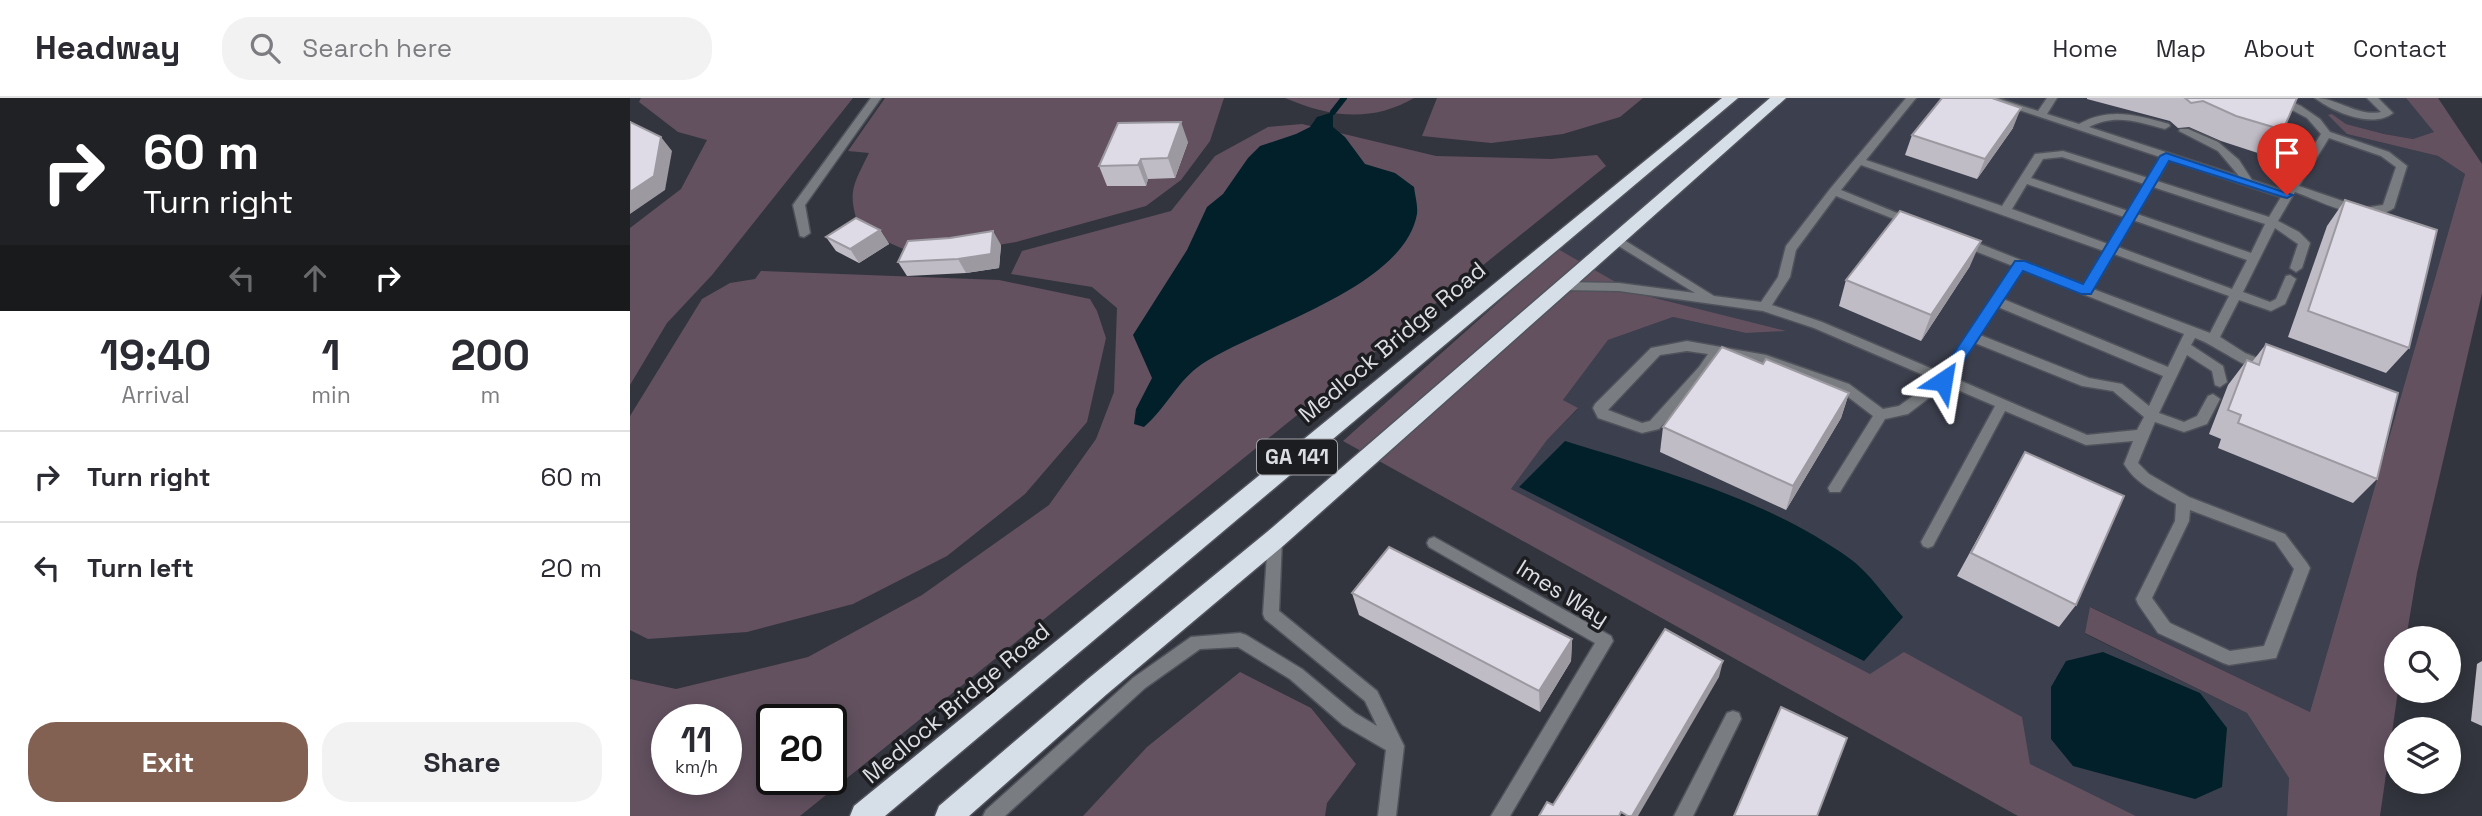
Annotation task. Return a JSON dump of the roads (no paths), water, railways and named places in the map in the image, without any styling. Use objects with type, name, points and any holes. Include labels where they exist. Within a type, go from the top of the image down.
[{"type":"highway","name":"Medlock Bridge Road","points":[[864,816],[1731,98]]},
{"type":"highway","name":"GA 141","points":[[949,816],[1098,686],[1275,539],[1779,98]]},
{"type":"street","points":[[804,233],[799,205],[876,98]]},
{"type":"street","points":[[1764,307],[1784,277],[1790,249],[1834,191],[1912,98]]},
{"type":"street","points":[[1988,98],[2248,182],[2362,212],[2388,208],[2402,166],[2385,154],[2326,134],[2318,121],[2304,110],[2275,98]]},
{"type":"street","points":[[2042,115],[2052,98]]},
{"type":"street","points":[[2304,110],[2319,98],[2371,118],[2381,118],[2388,113],[2372,98]]},
{"type":"street","points":[[2080,128],[2092,120],[2116,113],[2165,126]]},
{"type":"street","points":[[2183,131],[2219,144],[2236,160],[2248,182]]},
{"type":"street","points":[[2213,339],[2289,191],[2326,134]]},
{"type":"street","points":[[1859,161],[2270,307],[2281,301],[2304,243],[2295,234],[2272,222],[2063,154],[2039,156],[2005,211]]},
{"type":"street","points":[[2086,291],[2166,156]]},
{"type":"street","points":[[2024,179],[2254,258]]},
{"type":"street","points":[[1834,191],[1921,225]]},
{"type":"street","points":[[1945,235],[2213,339],[2239,356],[2289,375]]},
{"type":"street","points":[[1616,239],[1715,301]]},
{"type":"street","points":[[1835,488],[1881,415],[1903,410],[1943,381],[2020,264]]},
{"type":"street","points":[[1563,286],[1619,287],[1764,307],[1818,325],[1943,381],[2086,440],[2142,435]]},
{"type":"street","points":[[1996,300],[2171,374]]},
{"type":"street","points":[[2184,500],[2182,521],[2144,599],[2164,628],[2229,659],[2270,653],[2302,568],[2280,538],[2184,500],[2144,478],[2131,464],[2191,332]]},
{"type":"street","points":[[1972,337],[2087,383],[2117,387],[2151,415],[2183,427],[2202,420],[2213,399]]},
{"type":"street","points":[[1716,351],[1704,370],[1654,425],[1642,428],[1604,414],[1600,408],[1656,351],[1687,346],[1761,358],[1844,387],[1881,415]]},
{"type":"street","points":[[2184,346],[2218,369],[2220,382]]},
{"type":"street","points":[[1928,542],[2002,405]]},
{"type":"street","points":[[1275,539],[1271,614],[1371,696],[1395,746],[1387,816]]},
{"type":"street","name":"Imes Way","points":[[1434,543],[1605,641],[1500,816]]},
{"type":"street","points":[[992,816],[1139,684],[1196,642],[1240,640],[1296,674],[1349,719],[1395,746]]},
{"type":"street","points":[[1683,816],[1733,719]]},
{"type":"waterway","points":[[1333,112],[1344,98]]}]
